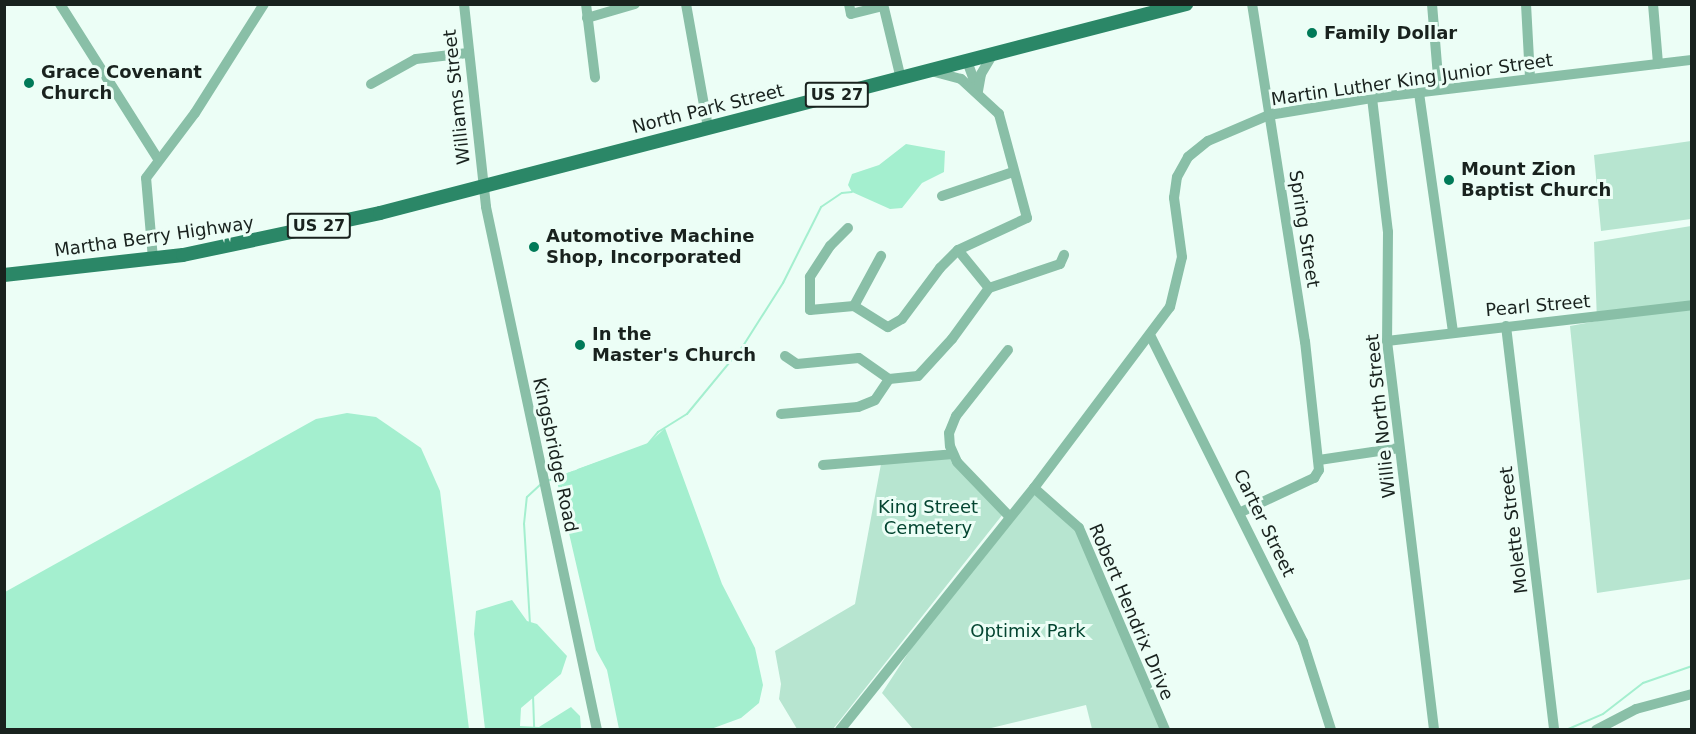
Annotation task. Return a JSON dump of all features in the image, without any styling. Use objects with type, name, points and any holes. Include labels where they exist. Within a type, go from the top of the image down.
[{"type":"main road","name":"North Park Street","points":[[483,187],[931,71],[1142,10],[1186,4]]},
{"type":"main road","name":"Martha Berry Highway","points":[[4,275],[153,259],[236,245],[483,187]]},
{"type":"street","points":[[60,4],[158,159]]},
{"type":"street","points":[[153,259],[144,192],[146,178],[158,159],[195,113],[264,4]]},
{"type":"street","name":"Williams Street","points":[[464,4],[483,187]]},
{"type":"street","points":[[585,4],[595,77]]},
{"type":"street","points":[[587,18],[635,4]]},
{"type":"street","points":[[686,4],[708,128]]},
{"type":"street","points":[[849,4],[850,14],[883,5],[901,79]]},
{"type":"street","name":"Spring Street","points":[[1252,4],[1319,460]]},
{"type":"street","points":[[1432,4],[1439,90]]},
{"type":"street","points":[[1526,4],[1530,79]]},
{"type":"street","points":[[1653,4],[1658,64]]},
{"type":"street","points":[[371,84],[416,59],[468,53]]},
{"type":"street","points":[[978,91],[981,74],[993,54]]},
{"type":"street","name":"Martin Luther King Junior Street","points":[[840,729],[1034,488],[1151,337],[1170,307],[1179,283],[1182,257],[1174,198],[1177,177],[1188,157],[1208,141],[1269,115],[1372,98],[1692,60]]},
{"type":"street","points":[[967,61],[978,91]]},
{"type":"street","points":[[848,228],[830,246],[810,277],[807,293],[810,310],[854,306],[888,327],[895,325],[958,250],[1027,218],[999,114],[978,91],[961,80],[931,71]]},
{"type":"street","points":[[1419,93],[1453,331]]},
{"type":"street","name":"Willie North Street","points":[[1372,98],[1388,232],[1387,340],[1434,729]]},
{"type":"street","points":[[942,196],[1013,172]]},
{"type":"street","name":"Kingsbridge Road","points":[[483,187],[597,729]]},
{"type":"street","points":[[958,250],[984,286],[989,288]]},
{"type":"street","points":[[785,356],[797,364],[859,358],[889,379],[906,379],[926,371],[989,288],[1060,264],[1064,255]]},
{"type":"street","points":[[854,306],[881,256]]},
{"type":"street","name":"Pearl Street","points":[[1387,340],[1692,305]]},
{"type":"street","name":"Molette Street","points":[[1506,326],[1554,729]]},
{"type":"street","name":"Carter Street","points":[[1151,337],[1241,512],[1303,642],[1331,729]]},
{"type":"street","points":[[1008,350],[956,416],[949,430],[953,454],[1011,517]]},
{"type":"street","points":[[781,414],[858,407],[875,400],[889,379]]},
{"type":"street","points":[[1241,512],[1314,478],[1319,460],[1399,448]]},
{"type":"street","points":[[823,465],[953,454]]},
{"type":"street","name":"Robert Hendrix Drive","points":[[1034,488],[1079,528],[1165,729]]},
{"type":"street","points":[[1596,729],[1636,709],[1692,694]]},
{"type":"green space","points":[[1691,141],[1691,219],[1601,231],[1594,155]]},
{"type":"green space","points":[[1691,226],[1691,579],[1597,593],[1570,326],[1597,321],[1594,242]]},
{"type":"green space","name":"King Street Cemetery","points":[[950,458],[1003,514],[833,729],[797,729],[779,699],[781,684],[775,651],[855,604],[881,464]]},
{"type":"green space","name":"Optimix Park","points":[[1034,488],[1070,517],[1165,729],[1092,729],[1086,705],[987,729],[913,729],[882,693],[942,601]]},
{"type":"shaded area","points":[[906,144],[945,151],[944,172],[922,183],[902,208],[890,209],[852,192],[848,185],[852,174],[879,165]]},
{"type":"shaded area","points":[[347,413],[376,417],[421,448],[440,491],[469,729],[5,729],[5,592],[316,419]]},
{"type":"shaded area","points":[[665,428],[722,584],[755,648],[763,685],[759,703],[741,718],[711,729],[619,729],[607,670],[596,650],[556,477],[648,444]]},
{"type":"shaded area","points":[[512,600],[527,621],[537,624],[567,656],[561,674],[521,708],[520,726],[539,727],[571,707],[580,716],[581,729],[485,729],[474,634],[476,611]]},
{"type":"waterway","points":[[578,470],[648,444],[658,432],[687,414],[743,346],[783,283],[821,207],[842,193],[852,192]]},
{"type":"waterway","points":[[547,481],[573,472]]},
{"type":"waterway","points":[[530,624],[524,524],[527,497],[542,483]]},
{"type":"waterway","points":[[1566,730],[1603,714],[1643,683],[1692,666]]},
{"type":"waterway","points":[[533,695],[534,730]]},
{"type":"place","name":"Family Dollar","points":[[1312,33]]},
{"type":"place","name":"Grace Covenant Church","points":[[29,83]]},
{"type":"place","name":"Mount Zion Baptist Church","points":[[1449,180]]},
{"type":"place","name":"Automotive Machine Shop, Incorporated","points":[[534,247]]},
{"type":"place","name":"In the Master's Church","points":[[580,345]]}]
